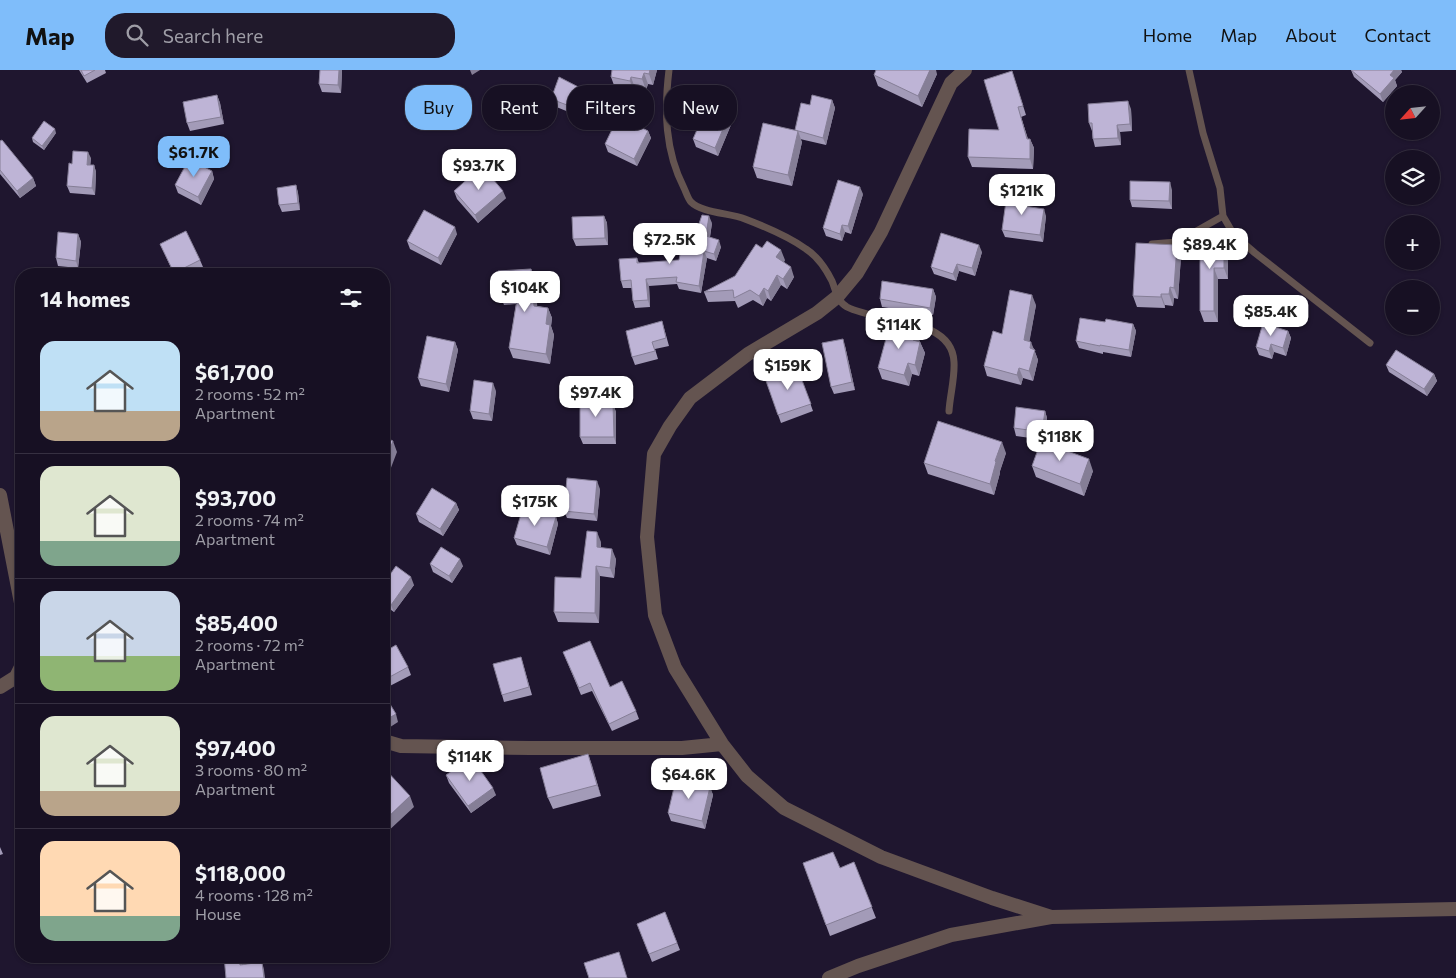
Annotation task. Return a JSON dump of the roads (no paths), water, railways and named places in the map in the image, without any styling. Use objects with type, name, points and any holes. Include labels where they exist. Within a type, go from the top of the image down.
[{"type":"street","points":[[965,70],[952,76],[882,232],[858,273],[837,297],[817,313],[748,354],[690,398],[670,426],[654,454],[647,537],[655,615],[675,668],[722,744],[748,776],[784,808],[881,857],[992,898],[1051,917]]},
{"type":"street","points":[[0,495],[15,572]]},
{"type":"street","points":[[0,687],[15,678]]},
{"type":"street","points":[[390,743],[401,746],[521,748],[682,748],[722,744]]},
{"type":"street","points":[[829,978],[858,966],[951,935],[1051,917],[1456,909]]},
{"type":"lane","points":[[669,70],[665,100],[667,135],[676,174],[691,202],[704,209],[743,218],[785,236],[808,250],[823,265],[837,297],[846,306],[889,320],[913,323],[936,332],[950,346],[954,361],[949,411]]},
{"type":"lane","points":[[1189,70],[1203,133],[1220,188],[1223,216],[1234,235],[1370,343]]},
{"type":"lane","points":[[1152,244],[1177,242],[1223,216]]}]
